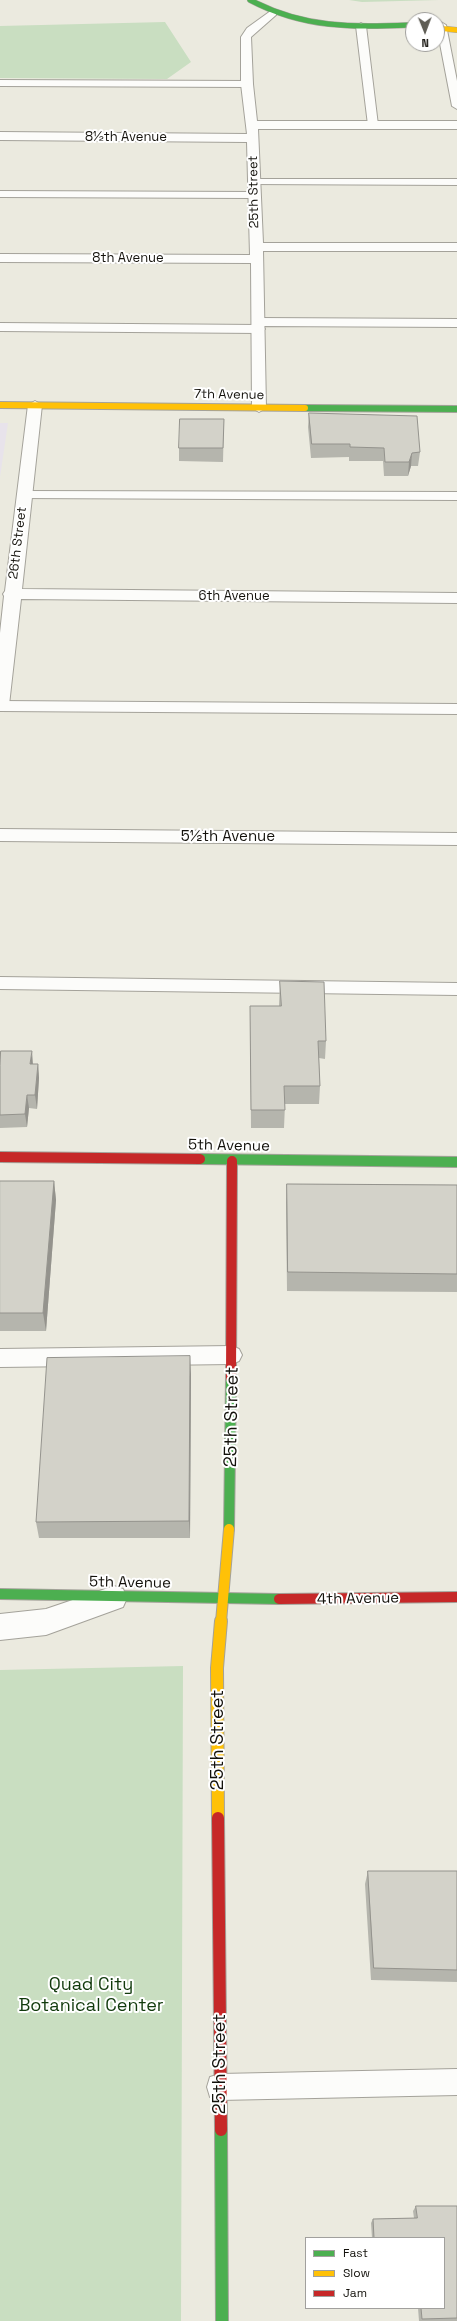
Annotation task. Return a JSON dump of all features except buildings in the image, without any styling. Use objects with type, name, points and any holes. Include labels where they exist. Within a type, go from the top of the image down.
[{"type":"street","points":[[250,0],[272,13],[311,22],[361,26],[405,25]]},
{"type":"street","name":"25th Street","points":[[259,408],[259,326],[253,196],[252,131],[247,84],[246,37],[251,30],[272,13]]},
{"type":"street","points":[[445,26],[457,24]]},
{"type":"street","points":[[445,28],[457,30]]},
{"type":"street","name":"8½th Avenue","points":[[0,136],[252,131],[373,125],[457,125]]},
{"type":"street","name":"8th Avenue","points":[[0,258],[457,247]]},
{"type":"street","name":"7th Avenue","points":[[0,405],[457,410]]},
{"type":"street","name":"26th Street","points":[[0,706],[11,594],[35,405]]},
{"type":"street","name":"6th Avenue","points":[[11,594],[457,598]]},
{"type":"street","name":"5½th Avenue","points":[[0,835],[457,839]]},
{"type":"street","name":"5th Avenue","points":[[0,1157],[232,1161],[457,1162]]},
{"type":"street","name":"25th Street","points":[[222,2321],[217,1668],[222,1598],[230,1522],[232,1161]]},
{"type":"street","name":"5th Avenue","points":[[0,1594],[259,1599]]},
{"type":"street","points":[[0,1627],[46,1622],[116,1597]]},
{"type":"street","name":"4th Avenue","points":[[259,1599],[457,1597]]},
{"type":"lane","points":[[361,26],[373,125]]},
{"type":"lane","points":[[445,52],[457,106]]},
{"type":"lane","points":[[0,83],[247,84]]},
{"type":"lane","points":[[253,182],[457,182]]},
{"type":"lane","points":[[0,194],[253,196]]},
{"type":"lane","points":[[0,327],[259,326],[457,323]]},
{"type":"lane","points":[[24,495],[457,496]]},
{"type":"lane","points":[[0,706],[457,709]]},
{"type":"lane","points":[[0,983],[457,989]]},
{"type":"lane","points":[[0,1358],[232,1355]]},
{"type":"lane","points":[[220,2087],[457,2082]]},
{"type":"shaded area","points":[[0,423],[8,423],[0,477]]},
{"type":"green space","points":[[349,0],[439,0],[362,2]]},
{"type":"green space","points":[[165,22],[191,62],[167,79],[0,78],[0,26]]},
{"type":"green space","name":"Quad City Botanical Center","points":[[183,1666],[181,2321],[0,2321],[0,1670]]},
{"type":"traffic: fast","points":[[250,0],[289,18],[309,22],[350,26],[405,25]]},
{"type":"traffic: fast","points":[[305,408],[457,409]]},
{"type":"traffic: fast","points":[[200,1159],[457,1162]]},
{"type":"traffic: fast","points":[[229,1529],[231,1378]]},
{"type":"traffic: fast","points":[[0,1594],[279,1599]]},
{"type":"traffic: fast","points":[[221,2130],[222,2321]]},
{"type":"traffic: slow","points":[[445,29],[457,30]]},
{"type":"traffic: slow","points":[[0,405],[305,408]]},
{"type":"traffic: slow","points":[[218,1818],[217,1668],[229,1529]]},
{"type":"traffic: jam","points":[[0,1157],[200,1159]]},
{"type":"traffic: jam","points":[[231,1378],[232,1161]]},
{"type":"traffic: jam","points":[[279,1599],[457,1597]]},
{"type":"traffic: jam","points":[[218,1818],[221,2130]]}]
